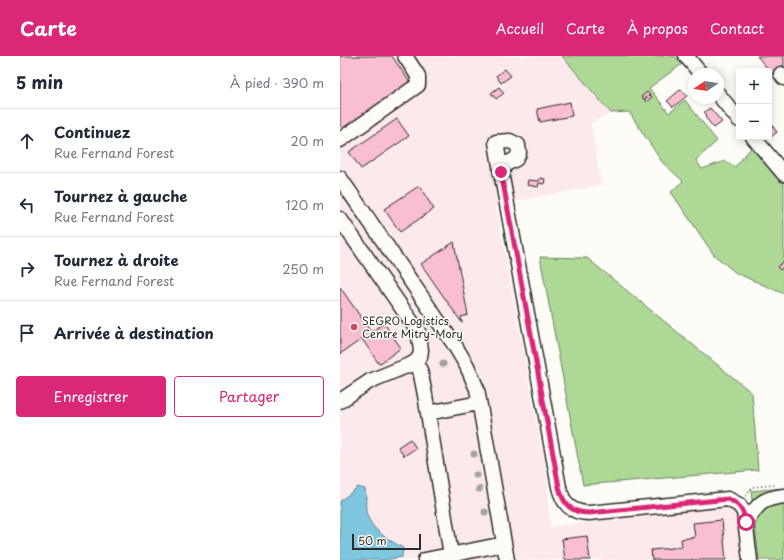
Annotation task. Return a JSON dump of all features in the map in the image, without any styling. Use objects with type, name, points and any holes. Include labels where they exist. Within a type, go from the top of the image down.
[{"type":"street","points":[[340,140],[418,85],[417,73],[404,56]]},
{"type":"street","points":[[686,56],[696,68]]},
{"type":"street","points":[[724,101],[736,116]]},
{"type":"street","points":[[756,140],[784,174]]},
{"type":"street","points":[[501,172],[559,487],[566,505],[574,511],[589,513],[728,499],[739,505],[744,512],[750,560]]},
{"type":"street","points":[[340,178],[454,344],[467,366],[477,389],[507,560]]},
{"type":"street","points":[[340,220],[418,331],[422,350],[420,357],[414,364],[370,381],[340,401]]},
{"type":"street","points":[[414,364],[420,370],[451,555]]},
{"type":"street","points":[[428,413],[479,403]]},
{"type":"street","points":[[746,522],[761,501],[784,496]]},
{"type":"street","points":[[425,560],[504,544]]},
{"type":"shaded area","points":[[340,56],[562,56],[611,113],[591,123],[601,185],[496,205],[547,477],[550,527],[731,506],[742,517],[746,560],[340,560]]},
{"type":"green space","points":[[562,56],[675,56],[682,64],[649,88],[669,113],[685,100],[717,141],[696,160],[702,169],[725,161],[735,167],[755,143],[784,178],[784,294],[736,273],[714,255],[671,192],[683,181],[662,162],[629,112],[611,113]]},
{"type":"green space","points":[[540,257],[587,258],[752,393],[758,470],[583,485]]},
{"type":"green space","points":[[784,488],[784,560],[759,560],[751,491]]},
{"type":"water","points":[[358,487],[365,489],[366,511],[371,524],[380,533],[403,548],[402,557],[385,560],[340,560],[340,501]]},
{"type":"building","points":[[340,56],[392,56],[413,87],[345,133],[340,125]]},
{"type":"building","points":[[757,56],[784,56],[784,65],[773,75],[772,68],[767,68]]},
{"type":"building","points":[[505,69],[511,76],[501,83],[496,76]]},
{"type":"building","points":[[499,87],[504,93],[496,99],[491,93]]},
{"type":"building","points":[[681,89],[687,96],[673,107],[667,101]]},
{"type":"building","points":[[647,92],[650,95],[644,99],[641,97]]},
{"type":"building","points":[[650,95],[652,97],[646,102],[644,99]]},
{"type":"building","points":[[570,102],[572,116],[540,122],[537,109]]},
{"type":"building","points":[[710,108],[722,122],[714,128],[705,117],[707,115],[704,112]]},
{"type":"building","points":[[397,119],[409,136],[361,169],[349,152]]},
{"type":"building","points":[[772,126],[777,132],[772,136]]},
{"type":"building","points":[[540,178],[545,179],[544,184],[539,183],[538,187],[527,185],[528,180],[539,181]]},
{"type":"building","points":[[419,186],[434,209],[400,232],[384,209]]},
{"type":"building","points":[[454,242],[468,315],[461,317],[462,323],[421,264]]},
{"type":"building","points":[[784,261],[784,266],[780,270],[777,267]]},
{"type":"building","name":"SEGRO Logistics Centre Mitry-Mory","points":[[340,287],[371,332],[384,323],[401,348],[379,364],[362,339],[340,354]]},
{"type":"building","points":[[410,439],[416,448],[404,456],[398,447]]},
{"type":"building","points":[[722,520],[726,560],[652,560],[651,550],[682,547],[681,539],[695,537],[693,523]]},
{"type":"building","points":[[587,536],[590,560],[565,560],[562,539]]},
{"type":"place","name":"SEGRO Logistics Centre Mitry-Mory","points":[[354,327]]},
{"type":"route","points":[[501,172],[559,487],[561,496],[566,505],[574,511],[589,513],[728,499],[739,505],[744,512],[746,522]]}]
